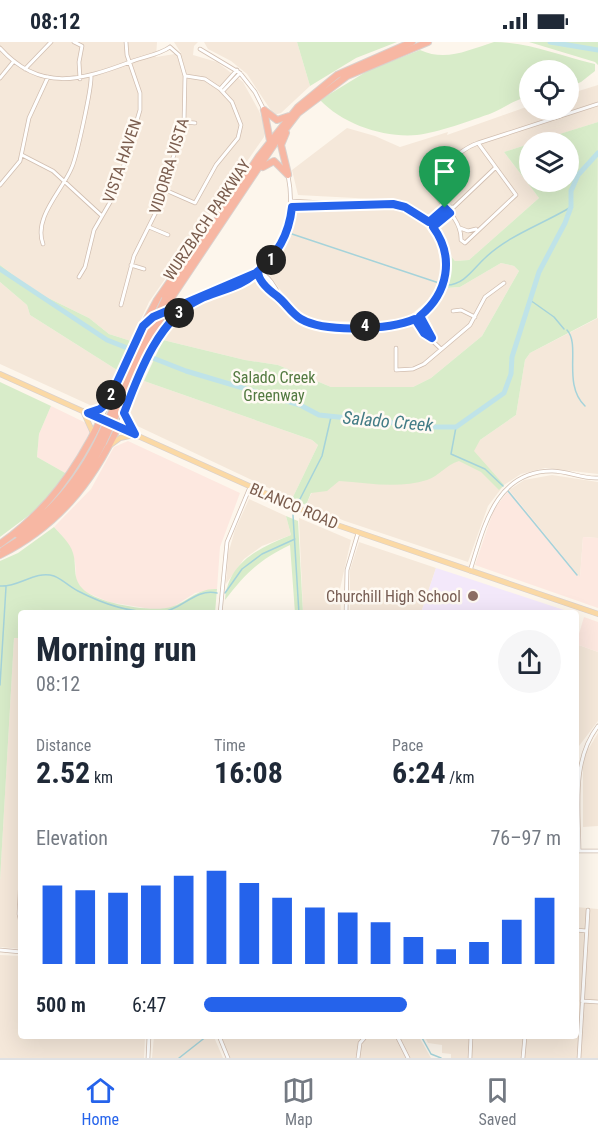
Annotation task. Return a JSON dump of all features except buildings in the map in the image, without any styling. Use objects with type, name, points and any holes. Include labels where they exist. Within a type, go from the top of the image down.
[{"type":"highway","name":"WURZBACH PARKWAY","points":[[0,553],[41,524],[64,502],[85,476],[103,442],[166,301],[270,141],[315,95],[357,64],[412,42]]},
{"type":"highway","name":"WURZBACH PARKWAY","points":[[315,95],[360,69],[428,42]]},
{"type":"highway","points":[[264,110],[277,120],[290,118],[281,145],[288,175]]},
{"type":"highway","points":[[264,110],[270,141]]},
{"type":"highway","name":"WURZBACH PARKWAY","points":[[166,301],[290,118]]},
{"type":"highway","points":[[224,217],[269,161],[277,162],[288,175]]},
{"type":"highway","points":[[142,329],[175,272],[229,202]]},
{"type":"highway","points":[[101,419],[103,442]]},
{"type":"highway","points":[[103,442],[118,427]]},
{"type":"highway","name":"WURZBACH PARKWAY","points":[[0,545],[30,527],[60,499],[103,442]]},
{"type":"main road","name":"BLANCO ROAD","points":[[0,374],[358,533],[598,614]]},
{"type":"main road","points":[[85,412],[103,442],[135,434]]},
{"type":"street","points":[[25,69],[51,42]]},
{"type":"street","points":[[75,42],[82,46],[79,62],[80,79]]},
{"type":"street","name":"VISTA HAVEN","points":[[79,277],[83,272],[93,233],[118,184],[140,110],[138,86],[126,42]]},
{"type":"street","name":"VIDORRA VISTA","points":[[121,305],[131,266],[163,189],[184,122],[185,76],[179,58],[170,47],[130,62]]},
{"type":"street","points":[[0,48],[25,69],[48,77],[80,79],[130,62]]},
{"type":"street","points":[[200,49],[238,72],[255,92],[264,110]]},
{"type":"street","points":[[0,78],[14,61]]},
{"type":"street","points":[[222,90],[238,72]]},
{"type":"street","points":[[43,244],[45,214],[73,165],[86,105],[92,90],[91,76]]},
{"type":"street","points":[[163,189],[195,203],[216,165],[240,134],[239,115],[222,90],[199,77],[185,76]]},
{"type":"street","points":[[0,185],[16,168],[22,155],[29,118],[48,77]]},
{"type":"street","points":[[478,229],[468,231],[460,227],[430,190],[437,174],[450,160],[478,143],[598,104]]},
{"type":"street","points":[[184,122],[195,123]]},
{"type":"street","points":[[460,227],[461,240],[465,243],[516,195],[478,143]]},
{"type":"street","points":[[22,155],[44,165],[102,216]]},
{"type":"street","points":[[433,227],[495,168]]},
{"type":"street","points":[[118,427],[157,341],[172,320],[189,305],[245,282],[275,255],[283,242],[292,207],[288,175]]},
{"type":"street","points":[[101,419],[142,329],[153,317],[257,272],[263,272],[276,289],[279,298],[298,317],[316,325],[386,326],[415,319],[438,296],[446,273],[445,251],[429,222],[399,206],[292,201]]},
{"type":"street","points":[[292,207],[327,204]]},
{"type":"street","points":[[429,222],[445,208],[452,207]]},
{"type":"street","points":[[436,215],[441,221]]},
{"type":"street","points":[[149,227],[168,235]]},
{"type":"street","points":[[131,266],[144,268]]},
{"type":"street","points":[[396,348],[396,370],[420,367],[466,329],[485,297],[504,283]]},
{"type":"street","points":[[453,310],[461,310],[475,317]]},
{"type":"street","points":[[420,316],[432,338]]},
{"type":"street","points":[[415,319],[421,329],[441,349]]},
{"type":"street","points":[[421,329],[426,326]]},
{"type":"street","points":[[85,412],[100,409],[108,402]]},
{"type":"street","points":[[108,402],[111,409],[119,413],[125,411]]},
{"type":"street","points":[[125,411],[135,434]]},
{"type":"street","points":[[470,571],[492,506],[510,485],[529,475],[543,472],[598,478]]},
{"type":"street","points":[[220,610],[225,553],[232,527],[250,487]]},
{"type":"street","points":[[346,610],[347,570],[358,533]]},
{"type":"street","points":[[579,790],[580,759],[586,742],[598,726]]},
{"type":"street","points":[[579,851],[598,851]]},
{"type":"street","points":[[579,1058],[588,910]]},
{"type":"street","points":[[579,930],[586,931]]},
{"type":"street","points":[[0,950],[18,952]]},
{"type":"street","points":[[582,1001],[598,1002]]},
{"type":"street","points":[[148,1058],[149,1039]]},
{"type":"street","points":[[220,1039],[228,1058]]},
{"type":"street","points":[[358,1058],[360,1043],[363,1039]]},
{"type":"street","points":[[398,1039],[408,1058]]},
{"type":"street","points":[[470,1058],[471,1039]]},
{"type":"street","points":[[523,1058],[525,1039]]},
{"type":"shaded area","points":[[0,42],[157,42],[156,57],[181,53],[174,42],[198,42],[194,46],[193,55],[217,62],[243,82],[259,111],[266,130],[264,137],[149,302],[131,341],[109,334],[89,318],[34,291],[0,265]]},
{"type":"shaded area","points":[[204,42],[297,42],[310,86],[281,113],[274,115],[247,74],[231,61],[208,49]]},
{"type":"shaded area","points":[[598,85],[598,122],[567,132],[519,132],[519,147],[504,152],[519,172],[519,192],[534,192],[539,198],[469,260],[455,261],[449,254],[439,229],[447,219],[439,210],[429,217],[412,206],[393,200],[298,195],[292,170],[347,128],[375,136],[400,147],[448,132],[447,135],[519,110],[519,120],[579,120],[579,91]]},
{"type":"shaded area","points":[[380,208],[407,212],[420,220],[436,241],[442,270],[432,297],[407,318],[391,322],[320,321],[296,311],[267,272],[287,244],[297,212],[300,210]]},
{"type":"shaded area","points":[[501,263],[514,266],[519,271],[482,336],[431,378],[413,387],[331,387],[278,365],[245,360],[163,340],[169,330],[194,307],[256,280],[290,318],[303,325],[316,329],[376,331],[396,330],[412,325],[419,336],[433,327],[427,316],[439,302],[446,288],[460,287]]},
{"type":"shaded area","points":[[0,282],[27,305],[30,315],[117,370],[102,402],[92,406],[0,364]]},
{"type":"shaded area","points":[[598,318],[598,474],[545,468],[521,474],[504,485],[488,506],[468,562],[345,521],[306,505],[344,423],[480,440],[516,415],[525,360],[530,353]]},
{"type":"shaded area","points":[[144,381],[312,440],[318,445],[292,499],[131,423],[127,413]]},
{"type":"shaded area","points":[[51,406],[86,423],[91,430],[67,474],[37,457],[39,434]]},
{"type":"shaded area","points":[[128,441],[240,493],[220,547],[217,589],[195,593],[173,607],[157,610],[109,602],[83,591],[76,580],[75,561],[63,537],[54,527],[91,489],[114,447]]},
{"type":"shaded area","points":[[552,475],[598,482],[598,538],[583,537],[580,578],[509,490],[524,480]]},
{"type":"shaded area","points":[[509,490],[580,577],[583,537],[598,538],[598,608],[475,565],[494,509]]},
{"type":"shaded area","points":[[249,499],[286,516],[291,535],[262,546],[244,559],[226,584],[228,554],[235,530]]},
{"type":"shaded area","points":[[299,518],[351,540],[340,589],[341,610],[303,610]]},
{"type":"shaded area","points":[[359,542],[436,568],[422,610],[350,610],[350,570]]},
{"type":"shaded area","name":"Churchill High School","points":[[436,568],[564,610],[422,610]]},
{"type":"shaded area","points":[[584,617],[598,622],[598,652],[579,645],[579,634]]},
{"type":"shaded area","points":[[14,638],[18,638],[18,949],[0,947],[0,881]]},
{"type":"shaded area","points":[[579,645],[598,652],[598,721],[579,746]]},
{"type":"shaded area","points":[[598,733],[598,826],[583,827],[583,767],[586,753]]},
{"type":"shaded area","points":[[579,907],[598,909],[598,1058],[451,1058],[451,1054],[442,1053],[442,1045],[428,1043],[426,1039],[579,1039]]},
{"type":"shaded area","points":[[0,955],[18,956],[18,1039],[145,1039],[144,1058],[0,1058]]},
{"type":"shaded area","points":[[154,1039],[215,1039],[223,1058],[152,1058]]},
{"type":"shaded area","points":[[222,1039],[420,1039],[431,1058],[230,1058]]},
{"type":"green space","points":[[297,42],[397,42],[356,58],[310,86]]},
{"type":"green space","points":[[494,42],[507,43],[532,47],[595,64],[595,71],[579,83],[579,60],[519,60],[519,100],[465,123],[417,135],[391,134],[364,128],[329,109],[320,100],[369,70],[420,50],[439,55],[466,51]]},
{"type":"green space","points":[[529,42],[598,42],[598,65],[595,62]]},
{"type":"green space","name":"Salado Creek Greenway","points":[[598,122],[597,318],[530,353],[525,360],[516,415],[480,440],[474,451],[504,485],[499,490],[481,472],[459,461],[431,478],[416,483],[383,485],[339,481],[327,491],[311,493],[306,505],[292,499],[318,445],[312,440],[144,381],[163,340],[245,360],[278,365],[331,387],[413,387],[431,378],[482,336],[519,271],[514,266],[501,263],[460,287],[446,288],[450,272],[449,254],[455,261],[469,260],[539,198],[534,192],[579,192],[579,132],[566,132]]},
{"type":"green space","points":[[519,147],[519,172],[504,152]]},
{"type":"green space","points":[[0,265],[34,291],[89,318],[109,334],[131,341],[117,370],[30,315],[27,305],[0,282]]},
{"type":"green space","points":[[0,382],[51,406],[39,434],[37,457],[67,474],[40,507],[0,537]]},
{"type":"green space","points":[[286,516],[298,521],[303,610],[295,610],[290,545],[254,568],[225,600],[232,576],[247,558],[291,535]]},
{"type":"green space","points":[[54,527],[72,549],[77,580],[82,588],[98,598],[138,608],[171,607],[198,593],[217,589],[215,610],[18,610],[18,638],[14,638],[0,881],[0,561],[18,553]]},
{"type":"waterway","points":[[550,42],[598,50]]},
{"type":"waterway","name":"Salado Creek","points":[[0,269],[107,340],[186,371],[300,405],[319,415],[433,427],[456,427],[504,393],[511,374],[512,357],[539,272],[565,223],[571,207],[571,191],[578,175],[598,153]]},
{"type":"waterway","points":[[447,285],[464,279],[494,250],[505,243],[571,207]]},
{"type":"waterway","points":[[292,234],[439,283]]},
{"type":"waterway","points":[[530,300],[554,317],[564,329]]},
{"type":"waterway","points":[[567,330],[572,345],[574,387],[585,406]]},
{"type":"waterway","points":[[299,501],[322,456],[331,417]]},
{"type":"waterway","points":[[456,427],[451,454],[485,469],[503,486]]},
{"type":"waterway","points":[[508,491],[577,575]]},
{"type":"waterway","points":[[293,515],[299,610]]},
{"type":"waterway","points":[[225,593],[242,569],[262,554],[295,539]]},
{"type":"waterway","points":[[0,586],[7,586],[40,575],[54,576],[78,591],[129,610]]},
{"type":"waterway","points":[[0,685],[6,587]]},
{"type":"waterway","points":[[169,610],[195,596],[209,592],[217,593]]},
{"type":"waterway","points":[[179,1058],[203,1039]]},
{"type":"waterway","points":[[423,1039],[431,1054],[441,1058]]},
{"type":"place","name":"Churchill High School","points":[[473,596]]},
{"type":"route","points":[[445,208],[429,222],[405,207],[393,204],[327,204],[316,207],[292,207],[289,228],[269,262],[265,266],[258,271],[256,273],[188,301],[148,321],[143,326],[108,402],[100,409],[88,413],[135,434],[126,421],[124,413],[166,326],[189,305],[245,282],[253,277],[258,271],[258,276],[289,309],[298,317],[316,325],[327,327],[386,326],[415,319],[424,333],[432,338],[420,316],[434,302],[445,279],[447,266],[445,251],[433,227],[450,213],[445,208]]}]
